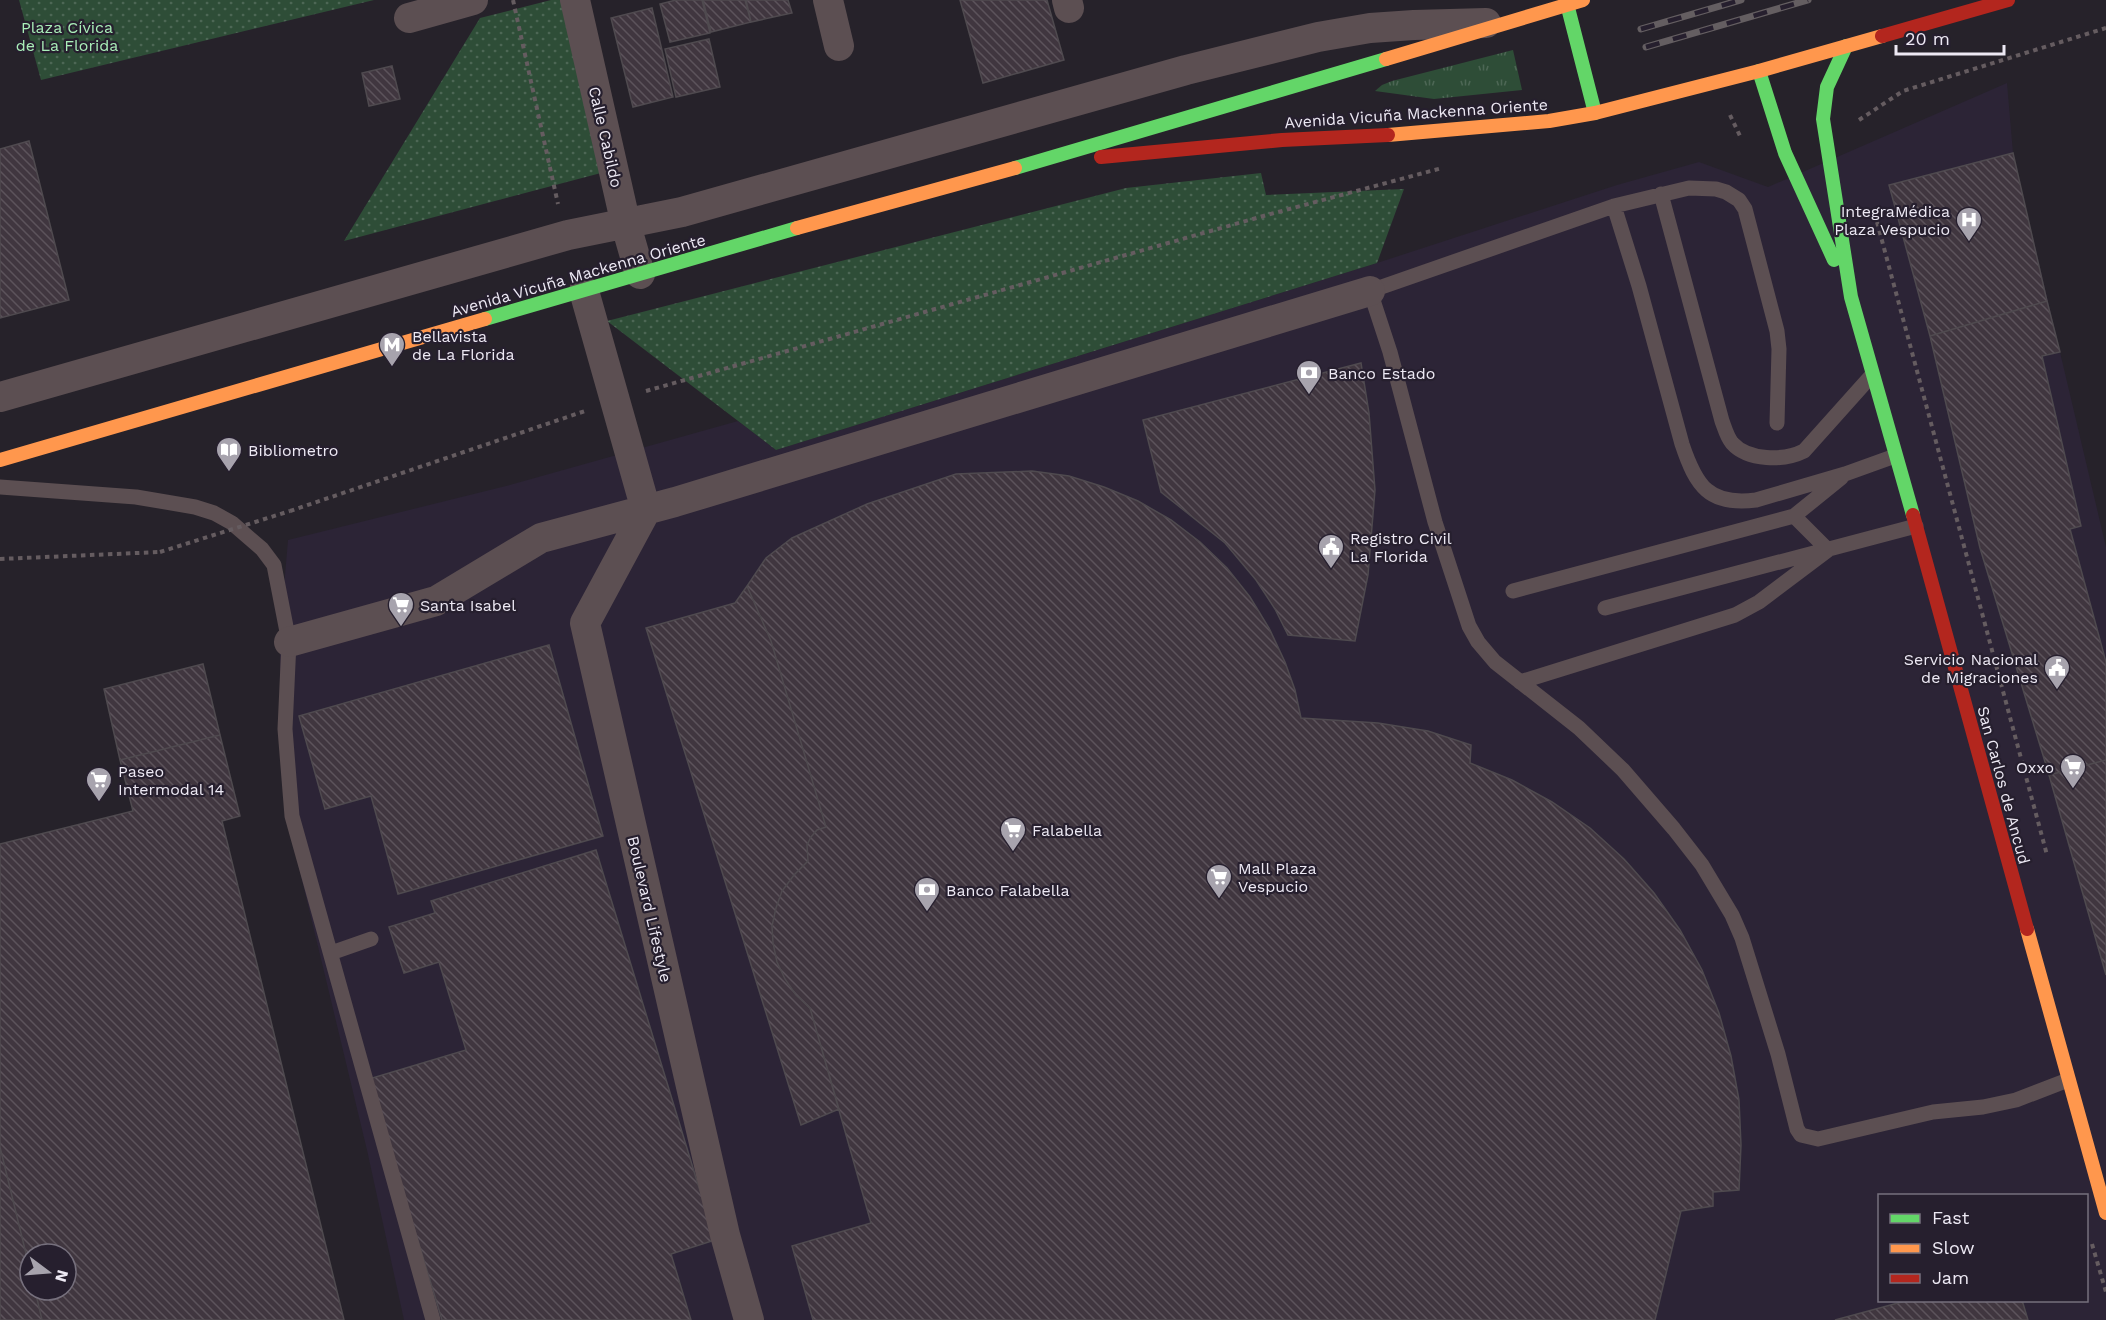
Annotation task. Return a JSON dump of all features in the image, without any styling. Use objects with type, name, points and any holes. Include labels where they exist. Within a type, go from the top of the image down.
[{"type":"main road","name":"Avenida Vicuña Mackenna Oriente","points":[[0,460],[866,208],[1028,165],[1507,23],[1567,2],[1583,0]]},
{"type":"main road","name":"Avenida Vicuña Mackenna Oriente","points":[[1028,165],[1282,140],[1418,133],[1549,121],[1596,113],[2008,0]]},
{"type":"main road","points":[[1567,2],[1596,113]]},
{"type":"main road","name":"San Carlos de Ancud","points":[[1846,46],[1827,87],[1823,119],[1851,297],[2106,1213]]},
{"type":"main road","name":"San Carlos de Ancud","points":[[1759,70],[1785,153],[1851,297]]},
{"type":"street","points":[[409,18],[473,0]]},
{"type":"street","name":"Calle Cabildo","points":[[575,0],[626,225],[640,274]]},
{"type":"street","points":[[828,0],[839,46]]},
{"type":"street","points":[[0,397],[560,237],[682,212],[1186,70],[1318,38],[1370,28],[1507,23]]},
{"type":"street","points":[[584,291],[646,510]]},
{"type":"street","points":[[289,642],[436,601],[541,538],[646,510],[1370,291]]},
{"type":"street","name":"Boulevard Lifestyle","points":[[646,510],[585,623],[725,1235],[748,1320]]},
{"type":"lane","points":[[1777,423],[1779,349],[1777,331],[1745,209],[1732,194],[1716,189],[1689,188],[1614,206],[1370,291],[1390,352],[1435,522],[1461,604],[1478,642],[1495,662],[1579,728],[1623,770],[1702,865],[1732,915],[1742,938],[1778,1054],[1797,1129],[1801,1135],[1808,1138],[1832,1136],[1933,1112],[1983,1107],[2016,1100],[2068,1080]]},
{"type":"lane","points":[[1661,195],[1722,421],[1731,442],[1738,448],[1754,455],[1774,457],[1795,455],[1804,451],[1872,375]]},
{"type":"lane","points":[[1614,206],[1639,286],[1682,444],[1690,468],[1701,486],[1720,499],[1756,500],[1845,474],[1895,456]]},
{"type":"lane","points":[[1513,591],[1794,516],[1845,474]]},
{"type":"lane","points":[[0,487],[136,497],[186,505],[214,513],[248,535],[274,565],[289,642],[285,729],[292,816],[433,1320]]},
{"type":"lane","points":[[1794,516],[1828,550]]},
{"type":"lane","points":[[1605,608],[1916,526]]},
{"type":"lane","points":[[1520,682],[1735,615],[1759,602],[1828,550]]},
{"type":"lane","points":[[331,953],[371,939]]},
{"type":"path","points":[[513,0],[558,205]]},
{"type":"path","points":[[1827,142],[1903,91],[2106,28]]},
{"type":"path","points":[[1719,114],[1730,113],[1742,142]]},
{"type":"path","points":[[0,559],[160,552],[290,511],[615,401],[1267,215],[1450,166]]},
{"type":"path","points":[[1876,218],[1986,621],[2049,863]]},
{"type":"path","points":[[2090,1236],[2106,1292]]},
{"type":"shaded area","name":"Mall Plaza Vespucio","points":[[2007,83],[2013,153],[2106,547],[2106,1320],[404,1320],[367,1150],[288,822],[280,739],[280,634],[288,540],[506,486],[738,421],[776,450],[1377,263],[1617,185],[1699,162],[1768,187]]},
{"type":"green space","name":"Plaza Cívica de La Florida","points":[[19,0],[374,0],[41,80]]},
{"type":"green space","points":[[551,0],[561,0],[601,173],[344,241],[480,18]]},
{"type":"green space","points":[[1513,50],[1522,90],[1434,99],[1375,91],[1392,81]]},
{"type":"green space","points":[[1261,173],[1266,195],[1404,189],[1377,263],[776,450],[607,321],[1126,188]]},
{"type":"building","points":[[676,0],[702,0],[710,33],[670,42],[660,4]]},
{"type":"building","points":[[703,0],[745,0],[751,22],[711,32]]},
{"type":"building","points":[[746,0],[788,0],[792,13],[751,22]]},
{"type":"building","points":[[960,0],[1047,0],[1064,60],[983,83]]},
{"type":"building","points":[[652,8],[673,97],[633,107],[611,18]]},
{"type":"building","points":[[709,39],[720,87],[676,97],[665,49]]},
{"type":"building","points":[[392,66],[400,99],[369,106],[362,73]]},
{"type":"building","points":[[29,141],[69,300],[0,318],[0,149]]},
{"type":"building","name":"IntegraMédica Plaza Vespucio","points":[[2013,153],[2047,301],[1930,336],[1889,185]]},
{"type":"building","points":[[2047,301],[2060,352],[2042,356],[2081,526],[2070,529],[2106,662],[2106,760],[2049,775],[1980,548],[1930,336]]},
{"type":"building","points":[[1361,363],[1369,413],[1375,490],[1368,575],[1355,641],[1288,635],[1275,609],[1256,580],[1225,543],[1161,492],[1143,420]]},
{"type":"building","name":"Mall Plaza Vespucio","points":[[1032,471],[1069,476],[1138,501],[1171,520],[1200,542],[1227,568],[1250,597],[1269,628],[1295,690],[1301,718],[1378,723],[1428,731],[1471,745],[1470,763],[1512,780],[1552,802],[1590,828],[1624,859],[1654,893],[1680,930],[1702,970],[1719,1013],[1731,1056],[1739,1100],[1741,1145],[1739,1190],[1713,1192],[1713,1206],[1681,1211],[1655,1320],[813,1320],[792,1246],[871,1223],[810,1008],[796,995],[785,979],[777,962],[773,943],[772,926],[782,891],[808,861],[807,845],[811,837],[817,830],[826,827],[771,641],[747,586],[766,558],[792,538],[867,504],[956,474]]},
{"type":"building","points":[[747,586],[771,641],[826,827],[817,830],[811,837],[807,845],[808,861],[782,891],[772,926],[777,962],[796,995],[810,1008],[839,1109],[801,1125],[646,628],[735,603]]},
{"type":"building","points":[[549,645],[603,836],[398,894],[371,796],[325,809],[299,716]]},
{"type":"building","points":[[203,664],[220,735],[120,760],[104,689]]},
{"type":"building","points":[[220,735],[240,816],[222,821],[344,1320],[42,1320],[38,1302],[78,1302],[78,1242],[23,1242],[0,1147],[0,844],[133,811],[120,760]]},
{"type":"building","points":[[2106,760],[2106,975],[2049,775]]},
{"type":"building","points":[[596,850],[715,1240],[671,1254],[691,1320],[442,1320],[369,1079],[466,1050],[439,962],[404,973],[389,927],[435,913],[431,901]]},
{"type":"building","points":[[0,1147],[23,1242],[18,1242],[18,1302],[38,1302],[42,1320],[0,1320]]},
{"type":"building","points":[[1902,1302],[2023,1302],[2028,1320],[1835,1320]]},
{"type":"railway","points":[[1641,29],[1741,0]]},
{"type":"railway","points":[[1646,47],[1808,0]]},
{"type":"traffic: fast","points":[[1566,0],[1595,113]]},
{"type":"traffic: fast","points":[[1846,46],[1827,87],[1823,119],[1851,297],[1913,515]]},
{"type":"traffic: fast","points":[[1015,168],[1386,59]]},
{"type":"traffic: fast","points":[[1759,71],[1785,153],[1834,260]]},
{"type":"traffic: fast","points":[[485,319],[797,228]]},
{"type":"traffic: slow","points":[[1386,59],[1583,0]]},
{"type":"traffic: slow","points":[[1388,135],[1549,121],[1595,113],[1759,71],[1882,36]]},
{"type":"traffic: slow","points":[[797,228],[1015,168]]},
{"type":"traffic: slow","points":[[0,460],[485,319]]},
{"type":"traffic: slow","points":[[2027,929],[2106,1213]]},
{"type":"traffic: jam","points":[[1882,36],[2008,0]]},
{"type":"traffic: jam","points":[[1101,157],[1282,140],[1388,135]]},
{"type":"traffic: jam","points":[[1913,515],[2027,929]]},
{"type":"place","name":"IntegraMédica Plaza Vespucio","points":[[1969,243]]},
{"type":"place","name":"Bellavista de La Florida","points":[[392,368]]},
{"type":"place","name":"Banco Estado","points":[[1309,396]]},
{"type":"place","name":"Bibliometro","points":[[229,473]]},
{"type":"place","name":"Registro Civil La Florida","points":[[1331,570]]},
{"type":"place","name":"Santa Isabel","points":[[401,628]]},
{"type":"place","name":"Servicio Nacional de Migraciones","points":[[2057,691]]},
{"type":"place","name":"Oxxo","points":[[2073,790]]},
{"type":"place","name":"Paseo Intermodal 14","points":[[99,803]]},
{"type":"place","name":"Falabella","points":[[1013,853]]},
{"type":"place","name":"Mall Plaza Vespucio","points":[[1219,900]]},
{"type":"place","name":"Banco Falabella","points":[[927,913]]}]
